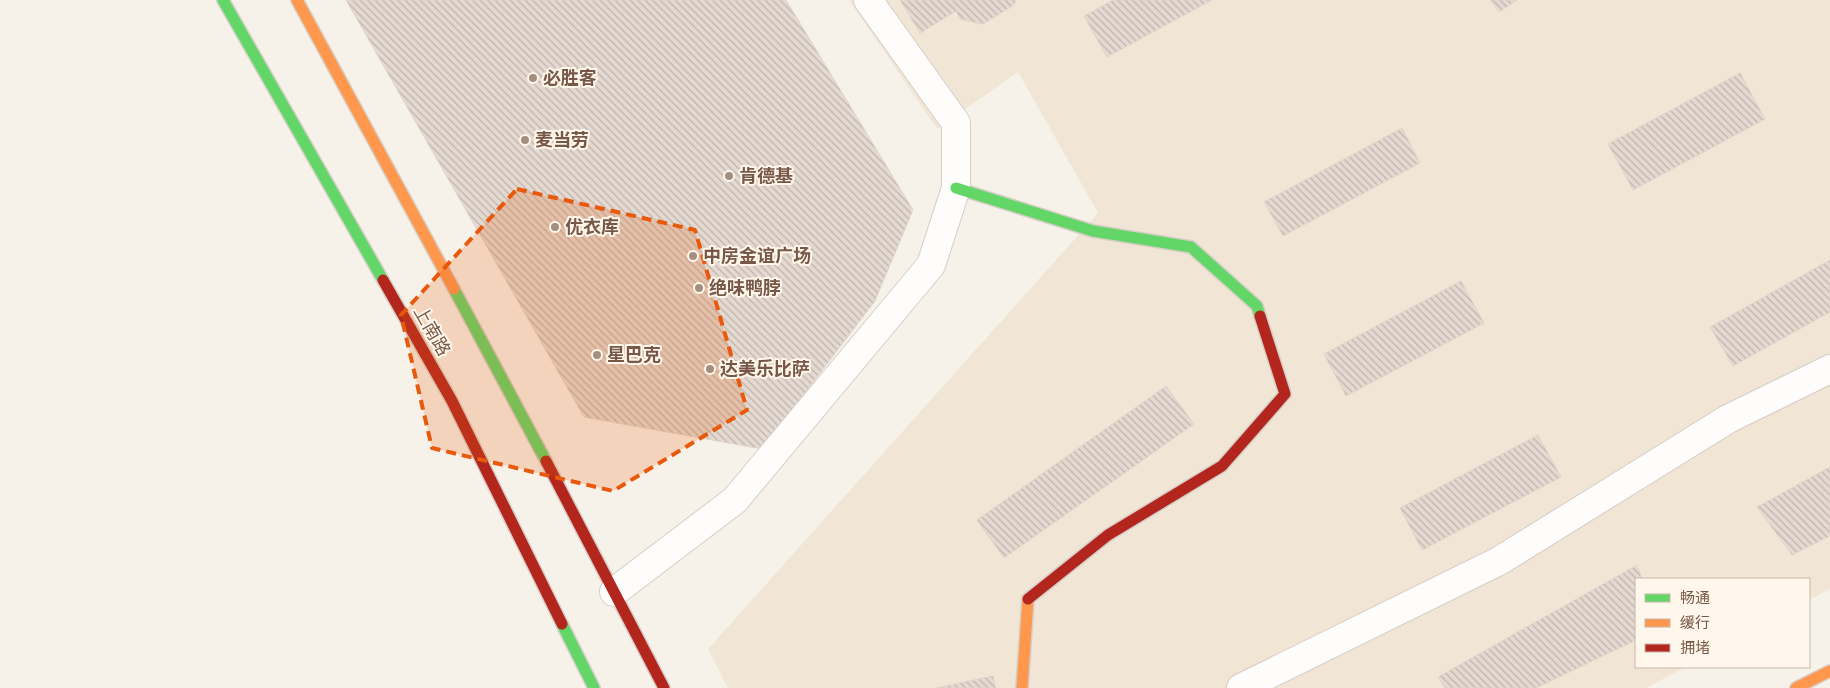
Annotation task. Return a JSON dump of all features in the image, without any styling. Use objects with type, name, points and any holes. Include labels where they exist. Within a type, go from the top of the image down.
[{"type":"main road","name":"上南路","points":[[223,0],[452,401],[594,688]]},
{"type":"main road","points":[[297,0],[504,381],[664,688]]},
{"type":"main road","points":[[956,188],[1093,231],[1191,247],[1257,306],[1285,394],[1222,466],[1108,534],[1027,599],[1022,688]]},
{"type":"main road","points":[[1796,688],[1830,671]]},
{"type":"street","points":[[614,592],[735,500],[931,265],[956,188],[956,123],[868,0]]},
{"type":"street","points":[[1242,688],[1499,561],[1728,419],[1830,369]]},
{"type":"highlighted area","points":[[517,189],[695,230],[747,410],[613,491],[432,448],[401,315]]},
{"type":"shaded area","points":[[849,0],[1830,0],[1830,589],[1810,599],[1810,578],[1635,578],[1635,668],[1684,668],[1646,688],[728,688],[708,649],[1098,213],[1018,72],[937,129]]},
{"type":"building","name":"中房金谊广场","points":[[346,0],[786,0],[913,210],[875,301],[762,449],[584,417]]},
{"type":"building","points":[[900,0],[1016,0],[1014,5],[983,24],[960,19],[956,11],[920,33]]},
{"type":"building","points":[[1113,0],[1212,0],[1107,57],[1084,16]]},
{"type":"building","points":[[1490,0],[1517,0],[1499,12]]},
{"type":"building","points":[[1740,73],[1765,119],[1633,190],[1608,144]]},
{"type":"building","points":[[1402,128],[1420,163],[1283,236],[1264,202]]},
{"type":"building","points":[[1830,260],[1830,312],[1733,366],[1710,327]]},
{"type":"building","points":[[1461,281],[1484,323],[1346,396],[1324,354]]},
{"type":"building","points":[[1166,386],[1194,424],[1004,558],[977,520]]},
{"type":"building","points":[[1538,435],[1561,477],[1422,550],[1400,508]]},
{"type":"building","points":[[1830,467],[1830,536],[1792,555],[1757,507]]},
{"type":"building","points":[[1637,565],[1642,578],[1635,578],[1635,640],[1536,688],[1445,688],[1438,677]]},
{"type":"building","points":[[993,676],[996,688],[936,688]]},
{"type":"traffic: fast","points":[[223,0],[383,280]]},
{"type":"traffic: fast","points":[[956,188],[1093,231],[1191,247],[1257,306],[1260,316]]},
{"type":"traffic: fast","points":[[454,289],[546,461]]},
{"type":"traffic: fast","points":[[562,624],[594,688]]},
{"type":"traffic: slow","points":[[297,0],[454,289]]},
{"type":"traffic: slow","points":[[1022,688],[1028,599]]},
{"type":"traffic: slow","points":[[1796,688],[1830,671]]},
{"type":"traffic: jam","points":[[383,280],[452,401],[562,624]]},
{"type":"traffic: jam","points":[[1028,599],[1108,535],[1222,466],[1285,394],[1260,316]]},
{"type":"traffic: jam","points":[[546,461],[664,688]]},
{"type":"place","name":"必胜客","points":[[533,78]]},
{"type":"place","name":"麦当劳","points":[[525,140]]},
{"type":"place","name":"肯德基","points":[[729,176]]},
{"type":"place","name":"优衣库","points":[[555,227]]},
{"type":"place","name":"中房金谊广场","points":[[693,256]]},
{"type":"place","name":"绝味鸭脖","points":[[699,288]]},
{"type":"place","name":"星巴克","points":[[597,355]]},
{"type":"place","name":"达美乐比萨","points":[[710,369]]}]
